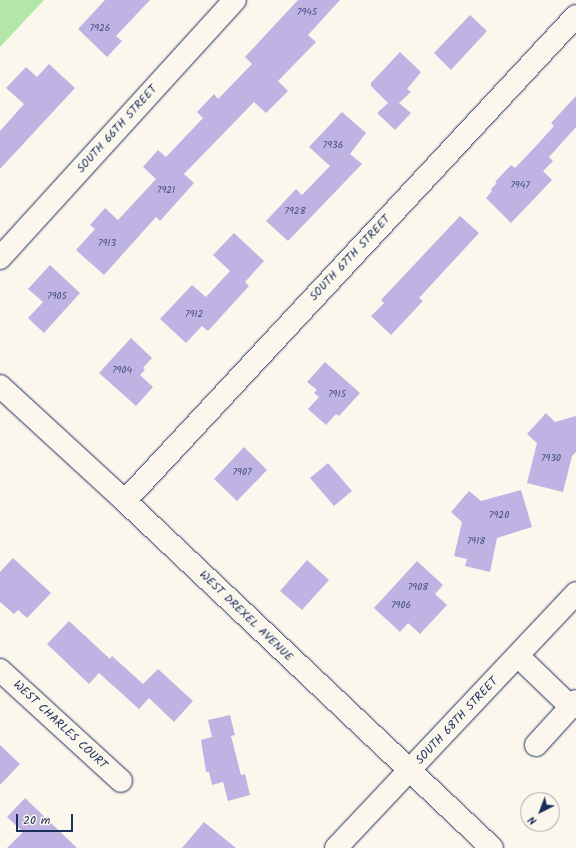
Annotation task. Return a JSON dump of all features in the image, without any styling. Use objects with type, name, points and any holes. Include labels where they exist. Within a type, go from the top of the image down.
[{"type":"street","name":"SOUTH 66TH STREET","points":[[0,258],[235,0]]},
{"type":"street","name":"SOUTH 67TH STREET","points":[[125,501],[576,16]]},
{"type":"street","name":"WEST DREXEL AVENUE","points":[[0,386],[125,501],[492,848]]},
{"type":"street","name":"SOUTH 68TH STREET","points":[[336,848],[410,772],[576,593]]},
{"type":"street","points":[[518,656],[573,704],[536,746]]},
{"type":"street","name":"WEST CHARLES COURT","points":[[0,670],[120,781]]},
{"type":"green space","points":[[0,0],[44,0],[0,47]]},
{"type":"building","points":[[105,0],[150,0],[116,36],[122,41],[107,57],[78,29]]},
{"type":"building","points":[[298,0],[340,0],[308,35],[316,42],[278,81],[288,91],[266,113],[254,102],[184,174],[194,183],[160,221],[156,217],[104,275],[76,250],[95,229],[90,225],[105,208],[118,220],[156,179],[143,167],[158,150],[166,157],[203,118],[197,112],[214,94],[218,99],[252,64],[245,57]]},
{"type":"building","points":[[470,15],[487,31],[451,70],[434,53]]},
{"type":"building","points":[[400,52],[421,72],[407,89],[411,92],[399,103],[411,113],[395,130],[377,113],[388,103],[371,86],[371,83]]},
{"type":"building","points":[[49,64],[75,88],[0,169],[0,131],[24,104],[6,88],[26,67],[37,77]]},
{"type":"building","points":[[576,96],[576,127],[549,157],[553,161],[543,171],[552,180],[511,223],[486,198],[492,191],[491,189],[497,183],[495,182],[511,165],[515,168],[535,147],[554,126],[551,123]]},
{"type":"building","points":[[342,112],[366,133],[350,154],[362,164],[288,241],[266,221],[296,189],[302,195],[330,166],[309,147]]},
{"type":"building","points":[[460,216],[479,233],[419,298],[423,301],[391,335],[371,316],[384,303],[381,300]]},
{"type":"building","points":[[234,233],[264,261],[245,282],[249,286],[208,331],[202,326],[186,343],[160,319],[192,285],[206,297],[230,271],[213,255]]},
{"type":"building","points":[[50,265],[80,293],[44,333],[28,318],[43,302],[28,289]]},
{"type":"building","points":[[131,338],[152,358],[143,368],[145,370],[140,375],[153,387],[136,406],[99,373]]},
{"type":"building","points":[[325,362],[360,393],[339,416],[336,414],[326,425],[308,409],[319,397],[314,393],[317,390],[307,382]]},
{"type":"building","points":[[546,413],[555,422],[576,416],[576,452],[572,456],[563,492],[527,483],[537,443],[527,434]]},
{"type":"building","points":[[244,447],[267,470],[237,501],[214,479]]},
{"type":"building","points":[[328,463],[352,491],[334,506],[310,478]]},
{"type":"building","points":[[521,490],[532,527],[497,538],[490,572],[465,566],[467,559],[454,556],[462,522],[451,512],[469,491],[481,501]]},
{"type":"building","points":[[13,558],[51,593],[27,618],[18,610],[14,614],[0,602],[0,572]]},
{"type":"building","points":[[307,560],[329,580],[302,610],[280,591]]},
{"type":"building","points":[[417,561],[443,585],[435,594],[447,605],[420,634],[408,623],[400,632],[374,608]]},
{"type":"building","points":[[69,621],[110,659],[112,656],[143,684],[158,669],[193,701],[174,722],[149,698],[139,709],[99,673],[89,684],[47,644]]},
{"type":"building","points":[[230,715],[235,735],[231,736],[241,775],[245,774],[250,795],[228,801],[223,782],[212,785],[209,772],[206,772],[201,740],[212,737],[208,720]]},
{"type":"building","points":[[0,745],[20,764],[0,785]]},
{"type":"building","points":[[25,798],[77,848],[7,848],[23,832],[7,817]]},
{"type":"building","points":[[204,822],[236,848],[182,848]]}]
